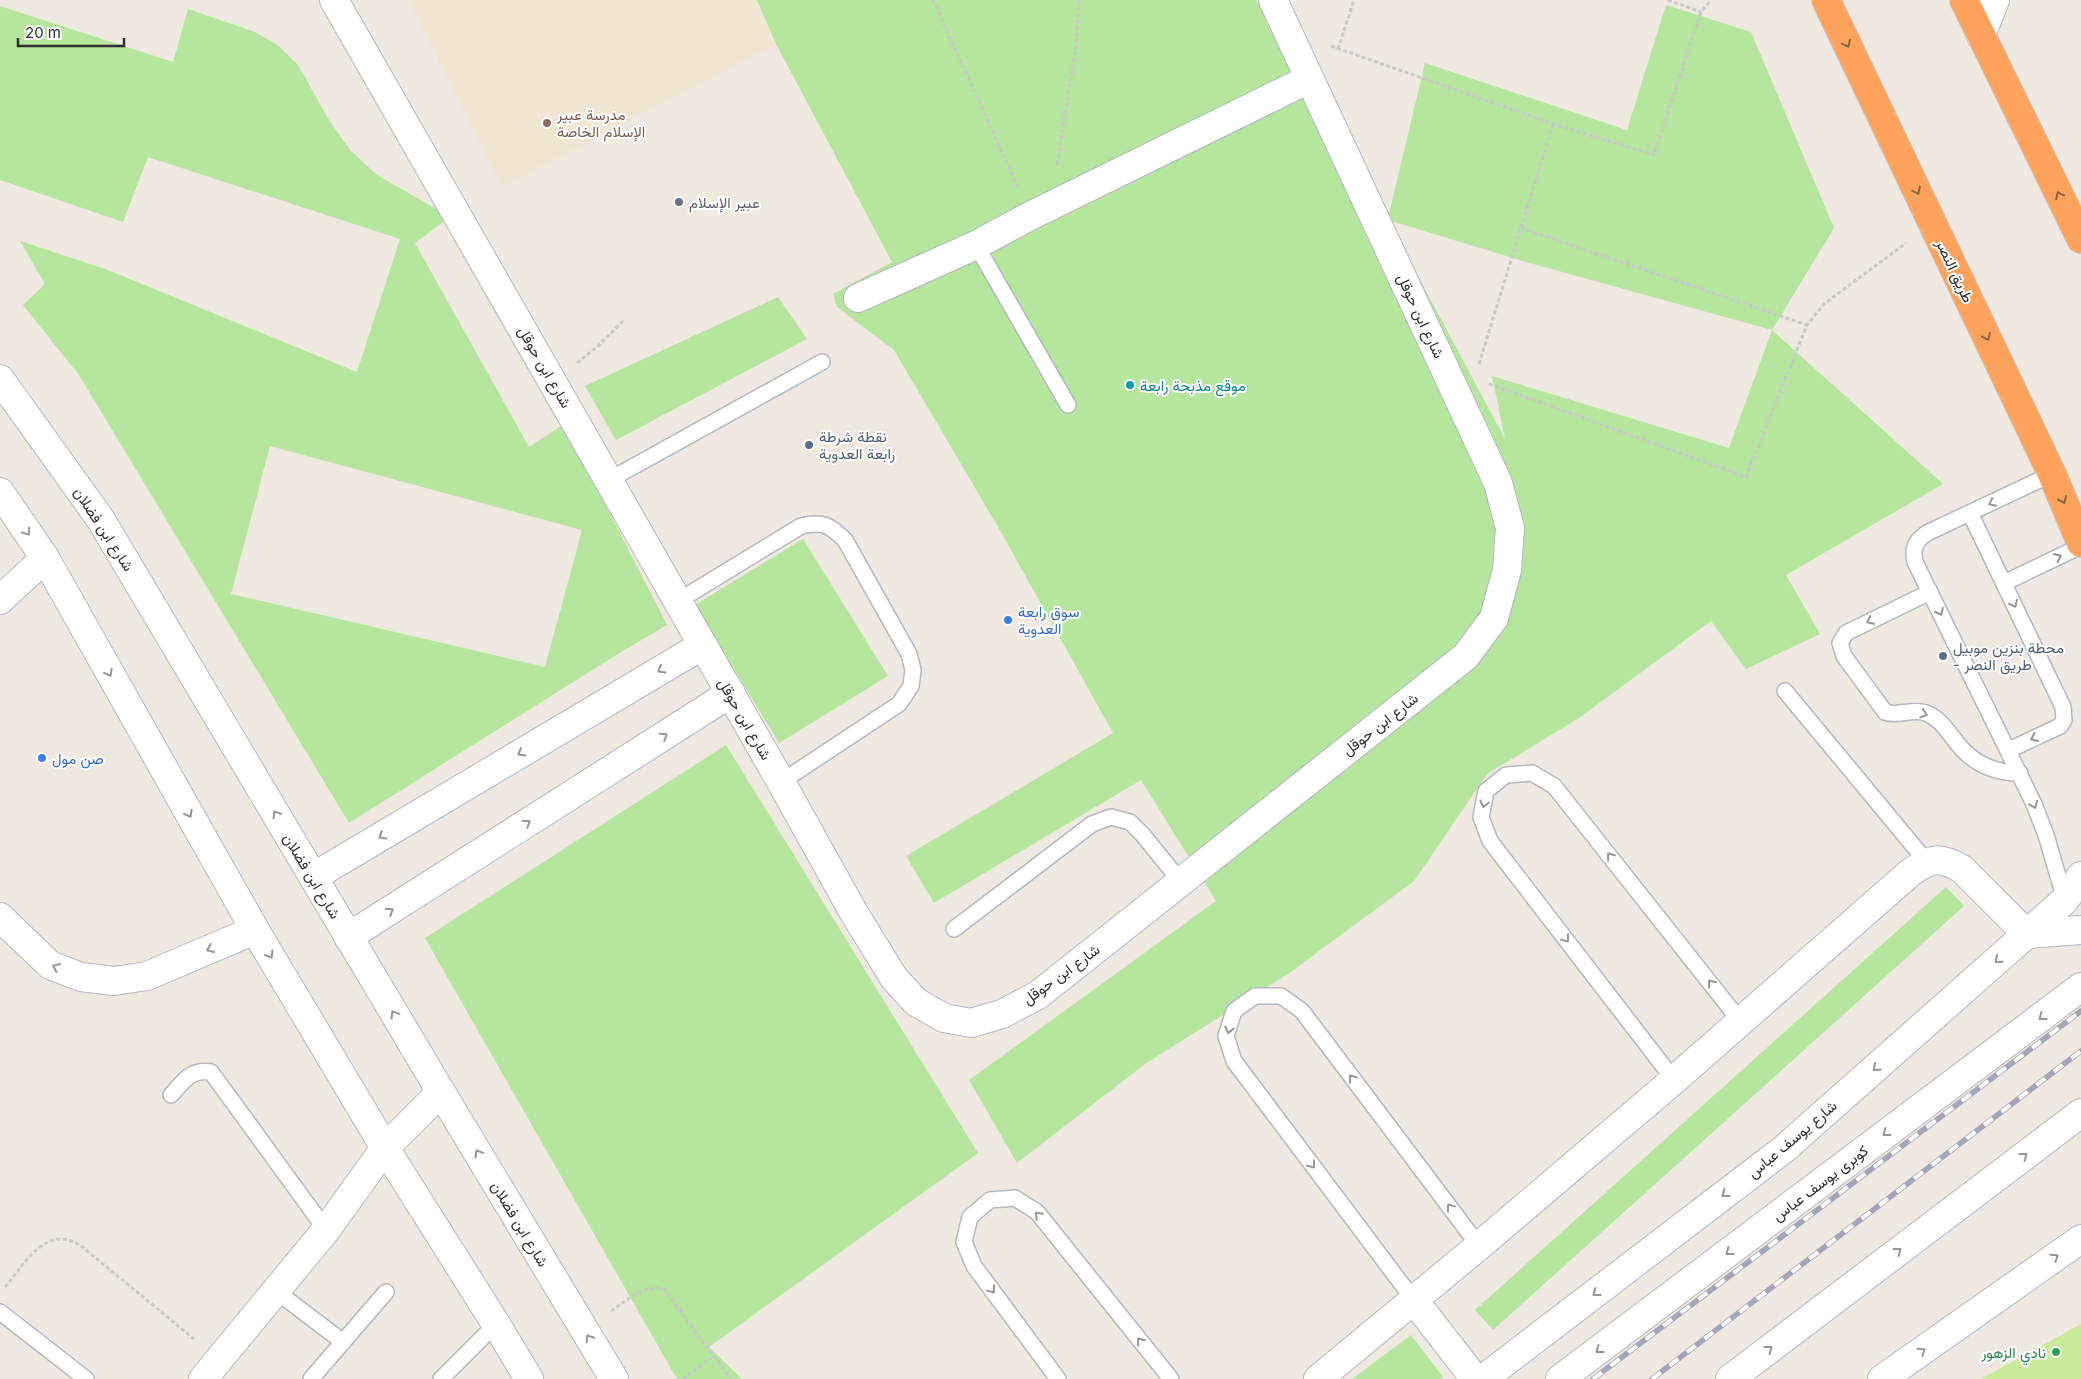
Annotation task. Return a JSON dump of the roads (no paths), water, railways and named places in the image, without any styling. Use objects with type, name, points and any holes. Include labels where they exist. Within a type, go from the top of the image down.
[{"type":"highway","name":"طريق النصر","points":[[1826,0],[2052,474],[2081,544]]},
{"type":"highway","points":[[1964,0],[2081,238]]},
{"type":"street","name":"شارع ابن حوقل","points":[[334,0],[782,782],[854,913],[894,978],[916,1002],[944,1018],[971,1023],[1002,1014],[1038,995],[1466,656],[1494,618],[1507,570],[1510,528],[1498,483],[1273,0]]},
{"type":"street","points":[[1981,36],[1995,0]]},
{"type":"street","points":[[858,298],[976,245],[1309,79]]},
{"type":"street","name":"شارع ابن فضلان","points":[[0,379],[101,520],[348,937],[614,1379]]},
{"type":"street","points":[[0,492],[45,558],[255,930],[385,1148],[529,1379]]},
{"type":"street","points":[[0,600],[45,558]]},
{"type":"street","points":[[313,877],[703,645]]},
{"type":"street","points":[[348,937],[731,693]]},
{"type":"street","points":[[1318,1379],[1479,1246],[1674,1080],[1911,872],[1926,861],[1939,859],[1951,862],[1962,869],[2027,934],[2081,930]]},
{"type":"street","name":"شارع يوسف عباس","points":[[1484,1379],[1784,1149],[2065,900],[2081,876]]},
{"type":"street","points":[[0,917],[50,965],[81,977],[114,981],[147,976],[255,930]]},
{"type":"street","name":"كوبرى يوسف عباس","points":[[1560,1379],[2081,987]]},
{"type":"street","points":[[211,1369],[326,1230],[385,1148],[441,1092]]},
{"type":"street","points":[[1730,1379],[2081,1113]]},
{"type":"street","points":[[1882,1379],[2081,1239]]},
{"type":"street","points":[[1413,1299],[1475,1379]]},
{"type":"lane","points":[[976,245],[1068,406]]},
{"type":"lane","points":[[609,480],[822,362]]},
{"type":"lane","points":[[2052,474],[1919,538],[1913,554],[1915,562],[2020,773],[2046,835],[2065,900]]},
{"type":"lane","points":[[1970,513],[2064,707],[2064,720],[2060,726],[2008,750]]},
{"type":"lane","points":[[678,601],[800,526],[819,522],[833,529],[845,540],[909,654],[913,670],[911,686],[899,704],[782,782]]},
{"type":"lane","points":[[2004,583],[2081,544]]},
{"type":"lane","points":[[1930,592],[1846,632],[1840,643],[1844,656],[1885,712],[1890,714],[1914,711],[1926,713],[1937,719],[1964,752],[1976,762],[2004,772],[2020,773]]},
{"type":"lane","points":[[1785,691],[1926,861]]},
{"type":"lane","points":[[1674,1080],[1490,840],[1481,817],[1486,791],[1506,774],[1532,773],[1554,786],[1741,1022]]},
{"type":"lane","points":[[954,930],[1092,824],[1111,817],[1130,822],[1144,835],[1181,882]]},
{"type":"lane","points":[[1413,1299],[1234,1061],[1226,1036],[1234,1012],[1255,996],[1281,996],[1302,1011],[1479,1246]]},
{"type":"lane","points":[[171,1095],[190,1075],[200,1071],[211,1072],[326,1230]]},
{"type":"lane","points":[[1058,1379],[974,1266],[964,1242],[970,1217],[990,1200],[1016,1198],[1037,1212],[1171,1379]]},
{"type":"lane","points":[[276,1291],[343,1342]]},
{"type":"lane","points":[[311,1379],[386,1292]]},
{"type":"lane","points":[[0,1312],[86,1379]]},
{"type":"lane","points":[[441,1379],[496,1324]]},
{"type":"railway","points":[[1593,1379],[2081,1011]]},
{"type":"railway","points":[[1652,1379],[2081,1051]]},
{"type":"place","name":"مدرسة عبير الإسلام الخاصة","points":[[547,123]]},
{"type":"place","name":"عبير الإسلام","points":[[679,202]]},
{"type":"place","name":"موقع مذبحة رابعة","points":[[1130,385]]},
{"type":"place","name":"نقطة شرطة رابعة العدوية","points":[[809,445]]},
{"type":"place","name":"سوق رابعة العدوية","points":[[1008,620]]},
{"type":"place","name":"محطة بنزين موبيل - طريق النصر","points":[[1943,656]]},
{"type":"place","name":"صن مول","points":[[42,758]]},
{"type":"place","name":"نادي الزهور","points":[[2056,1352]]}]
